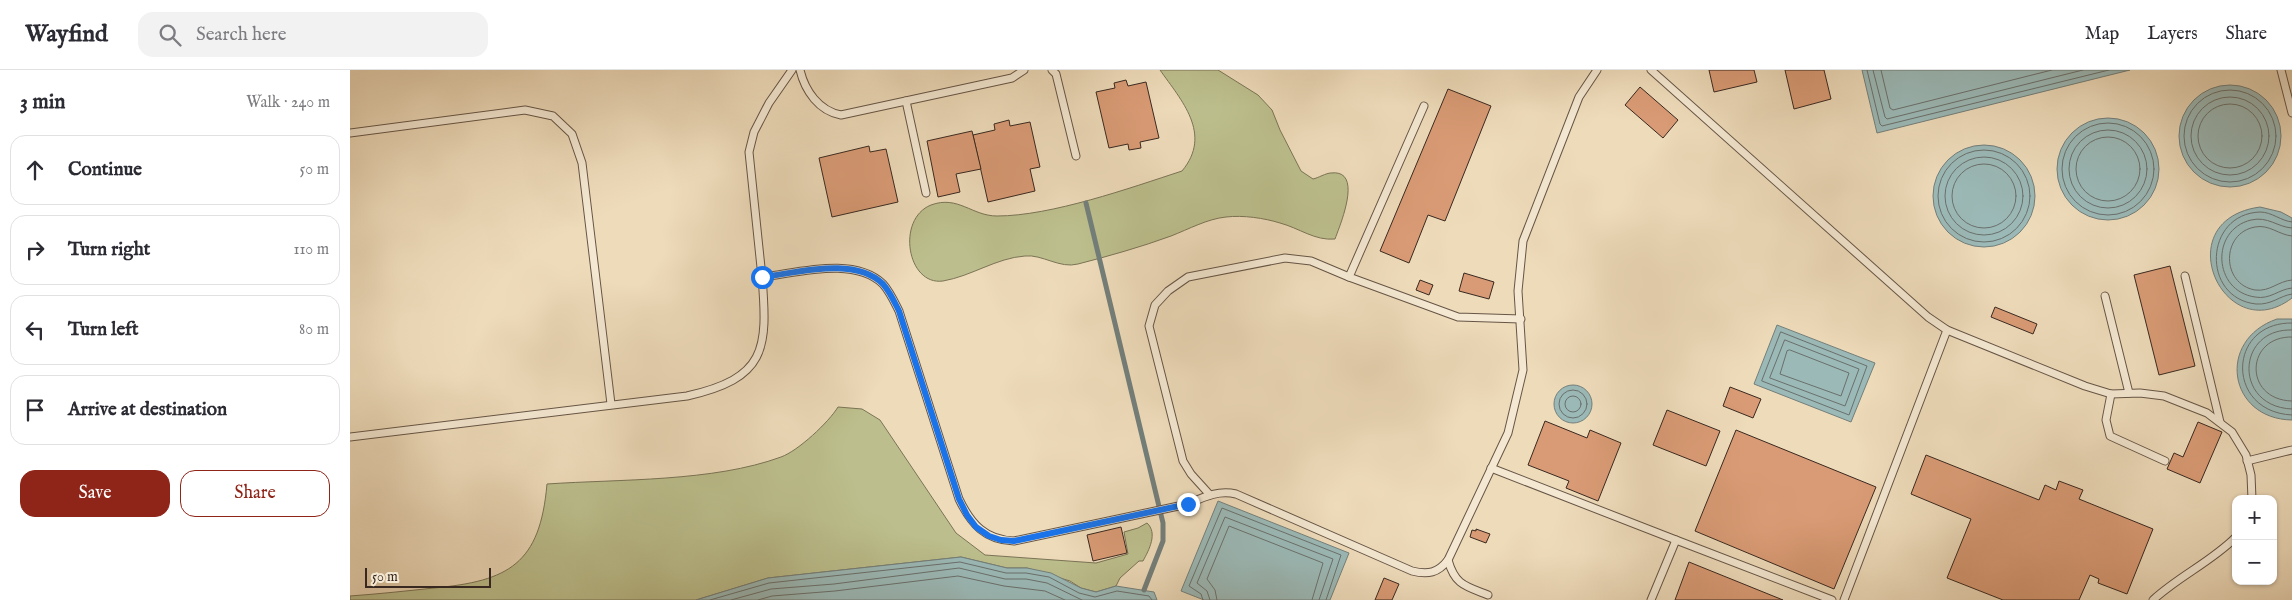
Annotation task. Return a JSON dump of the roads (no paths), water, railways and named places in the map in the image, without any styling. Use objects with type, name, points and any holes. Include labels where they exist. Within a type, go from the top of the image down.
[{"type":"lane","points":[[350,437],[687,396],[721,387],[739,376],[756,358],[764,339],[765,319],[748,152],[754,132],[769,103],[792,70]]},
{"type":"lane","points":[[800,70],[803,80],[812,95],[829,113],[841,115],[1012,78],[1024,70]]},
{"type":"lane","points":[[1052,70],[1056,74],[1076,156]]},
{"type":"lane","points":[[762,277],[843,267],[869,274],[882,283],[899,311],[959,499],[976,527],[989,536],[1001,540],[1014,541],[1188,504],[1210,494],[1227,492],[1236,494],[1412,571],[1428,574],[1436,572],[1448,560],[1508,433],[1523,370],[1518,291],[1523,241],[1579,97],[1597,70]]},
{"type":"lane","points":[[1651,70],[1928,317],[1947,330],[2085,386],[2111,394],[2129,393],[2164,396],[2207,413],[2232,432],[2247,461],[2251,495]]},
{"type":"lane","points":[[2281,70],[2292,113]]},
{"type":"lane","points":[[906,101],[926,193]]},
{"type":"lane","points":[[1349,277],[1424,106]]},
{"type":"lane","points":[[350,133],[525,110],[553,116],[572,134],[582,163],[611,404]]},
{"type":"lane","points":[[1210,494],[1191,474],[1183,461],[1149,326],[1155,304],[1168,291],[1188,278],[1285,258],[1311,261],[1458,317],[1521,319]]},
{"type":"lane","points":[[2185,276],[2220,422]]},
{"type":"lane","points":[[2106,296],[2129,393]]},
{"type":"lane","points":[[1844,600],[1947,330]]},
{"type":"lane","points":[[2111,394],[2106,420],[2110,436],[2165,461]]},
{"type":"lane","points":[[2247,461],[2292,450]]},
{"type":"lane","points":[[1491,468],[1832,600]]},
{"type":"lane","points":[[1651,600],[1676,540]]},
{"type":"lane","points":[[2153,600],[2169,586],[2217,554],[2233,540]]},
{"type":"lane","points":[[1448,560],[1455,578],[1463,586],[1488,595]]},
{"type":"water","points":[[1862,70],[2130,70],[1877,133]]},
{"type":"water","points":[[2230,85],[2249,89],[2266,100],[2277,117],[2281,136],[2277,155],[2266,172],[2249,183],[2230,187],[2211,183],[2194,172],[2183,155],[2179,136],[2183,117],[2194,100],[2211,89]]},
{"type":"water","points":[[2108,118],[2127,122],[2144,133],[2155,150],[2159,169],[2155,188],[2144,205],[2127,216],[2108,220],[2089,216],[2072,205],[2061,188],[2057,169],[2061,150],[2072,133],[2089,122]]},
{"type":"water","points":[[1984,145],[2003,149],[2020,160],[2031,177],[2035,196],[2031,215],[2020,232],[2003,243],[1984,247],[1965,243],[1948,232],[1937,215],[1933,196],[1937,177],[1948,160],[1965,149]]},
{"type":"water","points":[[2260,207],[2281,212],[2292,218],[2292,298],[2267,310],[2245,308],[2227,295],[2215,277],[2210,255],[2215,234],[2231,217]]},
{"type":"water","points":[[2277,319],[2292,319],[2292,420],[2270,416],[2254,407],[2243,393],[2238,377],[2238,360],[2245,344],[2258,329]]},
{"type":"water","points":[[1777,325],[1875,363],[1851,422],[1754,384]]},
{"type":"water","points":[[1573,385],[1587,390],[1592,404],[1587,418],[1573,423],[1559,418],[1554,404],[1559,390]]},
{"type":"water","points":[[1218,501],[1349,553],[1330,600],[1204,600],[1181,591]]},
{"type":"water","points":[[961,557],[1007,568],[1027,568],[1051,573],[1081,588],[1096,592],[1116,586],[1154,592],[1157,600],[696,600],[768,578]]},
{"type":"waterway","points":[[1086,203],[1163,523],[1163,541],[1144,590]]}]
